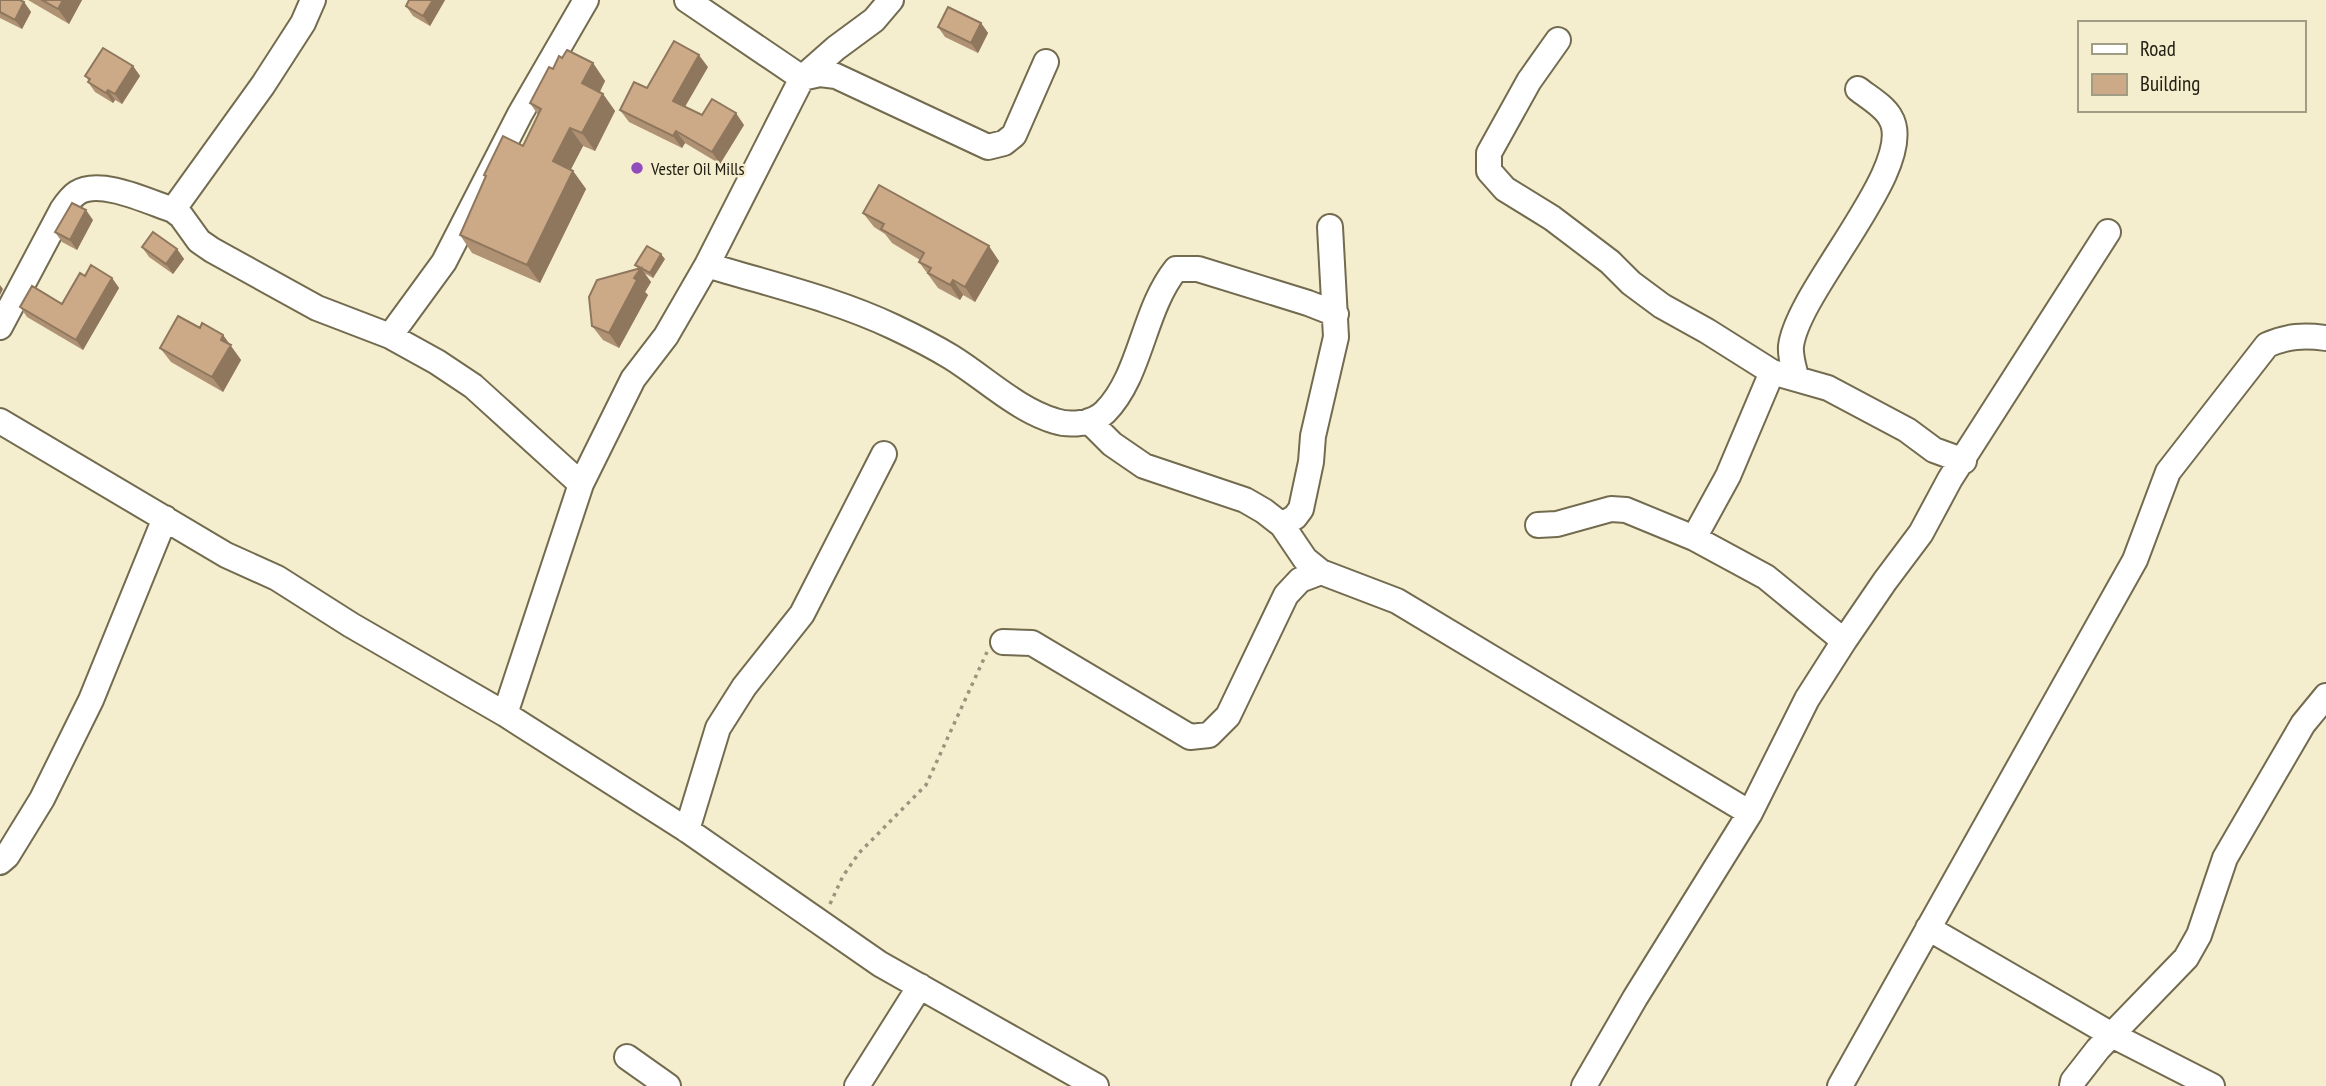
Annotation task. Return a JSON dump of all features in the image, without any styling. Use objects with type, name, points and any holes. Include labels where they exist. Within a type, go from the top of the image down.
[{"type":"street","points":[[173,210],[263,85],[303,23],[313,0]]},
{"type":"street","points":[[390,336],[444,262],[520,114],[586,0]]},
{"type":"street","points":[[687,0],[802,78],[820,74],[845,79],[988,147],[1004,143],[1014,135],[1046,62]]},
{"type":"street","points":[[505,714],[581,484],[633,379],[666,336],[707,265],[802,78],[874,20],[891,0]]},
{"type":"street","points":[[1558,40],[1529,81],[1489,153],[1489,171],[1506,189],[1552,218],[1662,306],[1772,372],[1828,388],[1870,408],[1934,450],[1964,461]]},
{"type":"street","points":[[1796,377],[1790,348],[1795,332],[1817,286],[1878,191],[1889,164],[1894,126],[1890,116],[1858,89]]},
{"type":"street","points":[[0,327],[62,210],[76,193],[91,187],[107,188],[173,210],[181,216],[199,241],[212,250],[317,308],[390,336],[437,362],[473,386],[581,484]]},
{"type":"street","points":[[1282,525],[1295,517],[1301,509],[1315,426],[1336,337],[1330,227]]},
{"type":"street","points":[[1584,1086],[1635,998],[1750,813],[1807,699],[1843,641],[1921,533],[1950,480],[2108,232]]},
{"type":"street","points":[[707,265],[826,301],[892,326],[951,357],[1033,412],[1068,424],[1089,421],[1105,412],[1126,379],[1149,318],[1166,281],[1175,269],[1198,269],[1336,314]]},
{"type":"street","points":[[1840,1086],[2134,560],[2168,472],[2267,345],[2285,338],[2326,338]]},
{"type":"street","points":[[1694,538],[1728,477],[1772,372]]},
{"type":"street","points":[[0,421],[226,555],[277,578],[351,625],[505,714],[687,830],[880,964],[1097,1086]]},
{"type":"street","points":[[1089,421],[1112,444],[1144,466],[1245,500],[1282,525],[1305,559],[1321,572],[1397,601],[1750,813]]},
{"type":"street","points":[[687,830],[718,728],[744,687],[802,614],[884,454]]},
{"type":"street","points":[[1538,525],[1557,524],[1611,509],[1626,510],[1694,538],[1766,577],[1843,641]]},
{"type":"street","points":[[0,863],[42,799],[91,700],[165,518]]},
{"type":"street","points":[[1003,642],[1032,643],[1190,737],[1209,735],[1227,716],[1286,596],[1300,580],[1321,572]]},
{"type":"street","points":[[2072,1086],[2112,1035],[2186,958],[2199,935],[2225,858],[2303,724],[2326,696]]},
{"type":"street","points":[[1928,928],[2112,1035],[2212,1086]]},
{"type":"street","points":[[857,1086],[920,986]]},
{"type":"street","points":[[627,1057],[668,1086]]},
{"type":"path","points":[[821,924],[843,876],[859,853],[926,785],[988,650],[1003,642]]},
{"type":"building","points":[[0,0],[24,2],[15,20],[0,12]]},
{"type":"building","points":[[42,0],[63,0],[58,9]]},
{"type":"building","points":[[409,0],[433,0],[423,16],[406,6]]},
{"type":"building","points":[[948,7],[981,23],[971,43],[938,27]]},
{"type":"building","points":[[674,41],[699,55],[673,101],[702,115],[712,99],[736,113],[712,152],[676,131],[673,136],[620,110],[634,82],[647,88]]},
{"type":"building","points":[[103,48],[133,66],[115,94],[108,90],[106,93],[88,82],[90,79],[85,76]]},
{"type":"building","points":[[567,50],[593,63],[582,83],[603,94],[582,133],[570,128],[553,161],[573,171],[527,265],[460,235],[503,136],[523,146],[541,109],[530,103],[549,67],[553,69],[559,56],[562,58]]},
{"type":"building","points":[[879,185],[989,246],[965,287],[953,280],[950,285],[928,273],[931,268],[919,262],[924,253],[881,229],[884,224],[863,213]]},
{"type":"building","points":[[72,203],[86,210],[70,240],[55,232]]},
{"type":"building","points":[[153,232],[177,249],[166,264],[142,247]]},
{"type":"building","points":[[647,246],[661,254],[650,273],[635,265]]},
{"type":"building","points":[[91,265],[112,278],[76,340],[20,307],[32,286],[62,304],[80,273],[85,276]]},
{"type":"building","points":[[641,268],[609,333],[592,326],[589,297],[597,280]]},
{"type":"building","points":[[178,316],[200,328],[202,323],[223,335],[221,340],[231,345],[212,377],[160,348]]},
{"type":"place","name":"Vester Oil Mills","points":[[637,168]]}]
